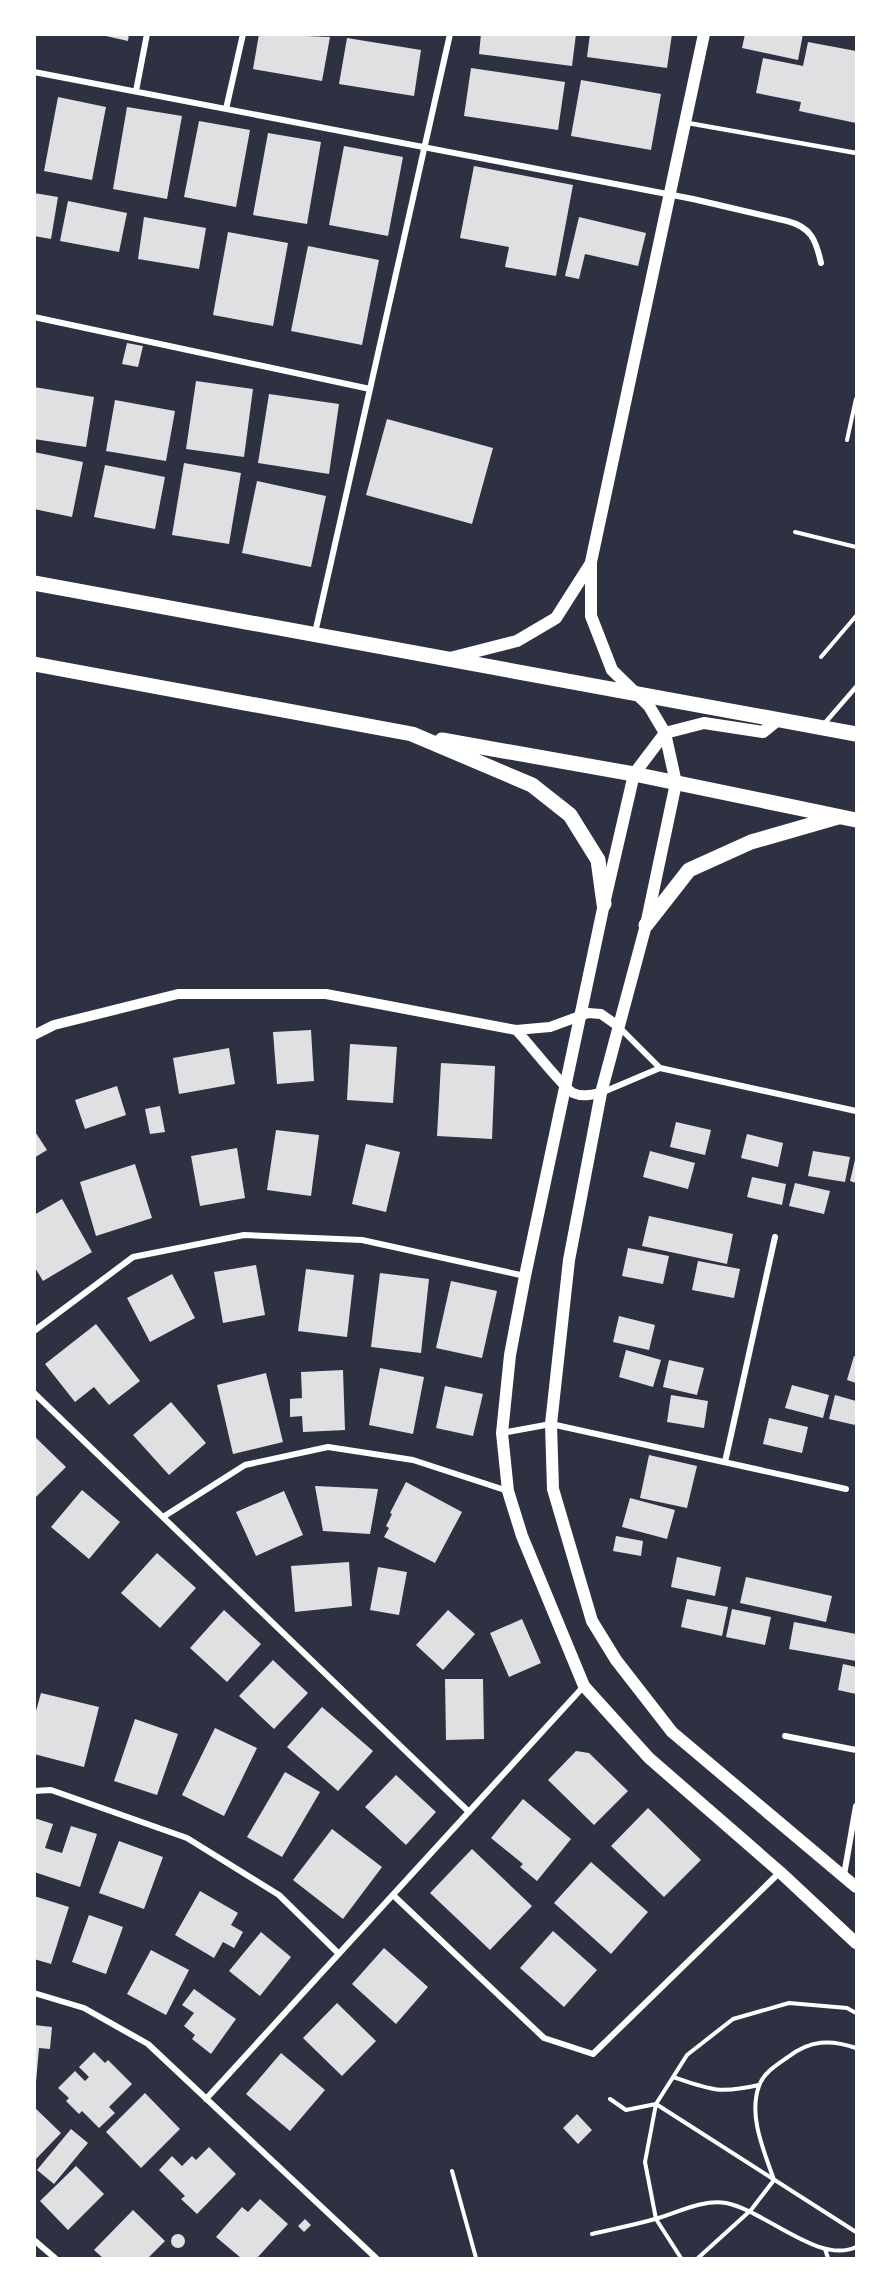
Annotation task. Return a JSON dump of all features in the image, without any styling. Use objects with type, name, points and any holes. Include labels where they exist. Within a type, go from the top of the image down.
[{"type":"highway","points":[[34,582],[634,691],[856,734]]},
{"type":"highway","points":[[34,664],[634,774],[856,820]]},
{"type":"highway","points":[[412,734],[532,784],[570,815],[597,860],[604,904]]},
{"type":"highway","points":[[646,925],[689,870],[751,842],[839,816]]},
{"type":"main road","points":[[704,34],[591,562],[591,616],[612,670],[649,706],[665,733],[676,783],[646,925],[601,1093],[569,1260],[551,1424],[553,1489],[592,1621],[616,1660],[672,1732],[856,1887]]},
{"type":"main road","points":[[450,658],[517,641],[556,618],[591,562]]},
{"type":"main road","points":[[779,719],[764,732],[704,723],[665,733],[634,774],[525,1276],[510,1355],[502,1432],[508,1491],[533,1566],[584,1686],[649,1758],[780,1872],[856,1943]]},
{"type":"street","points":[[136,92],[147,34]]},
{"type":"street","points":[[226,109],[243,34]]},
{"type":"street","points":[[315,634],[450,34]]},
{"type":"street","points":[[34,72],[670,195],[800,225],[815,240],[820,263]]},
{"type":"street","points":[[34,317],[370,389]]},
{"type":"street","points":[[34,1035],[54,1025],[178,994],[326,994],[516,1030],[550,1027],[581,1014],[601,1014],[618,1026],[660,1068],[856,1111]]},
{"type":"street","points":[[516,1030],[542,1058],[564,1088],[582,1095],[601,1093],[660,1068]]},
{"type":"street","points":[[34,1331],[133,1257],[244,1235],[362,1240],[525,1276]]},
{"type":"street","points":[[725,1462],[775,1237]]},
{"type":"street","points":[[34,1393],[470,1812]]},
{"type":"street","points":[[502,1432],[551,1424],[846,1489]]},
{"type":"street","points":[[163,1517],[245,1465],[328,1447],[413,1460],[508,1491]]},
{"type":"street","points":[[206,2099],[584,1686]]},
{"type":"street","points":[[785,1736],[856,1750]]},
{"type":"street","points":[[34,1791],[51,1790],[187,1838],[279,1894],[339,1954]]},
{"type":"street","points":[[844,1875],[856,1806]]},
{"type":"street","points":[[393,1895],[544,2038],[593,2054],[780,1872]]},
{"type":"street","points":[[34,1993],[84,2008],[148,2044],[376,2259]]},
{"type":"street","points":[[34,2240],[55,2259]]},
{"type":"lane","points":[[685,122],[856,153]]},
{"type":"lane","points":[[821,727],[856,687]]},
{"type":"path","points":[[848,440],[856,399]]},
{"type":"path","points":[[795,532],[856,547]]},
{"type":"path","points":[[821,657],[856,616]]},
{"type":"path","points":[[681,2259],[656,2219],[645,2162],[656,2104],[687,2055],[733,2019],[789,2003],[847,2008],[856,2013]]},
{"type":"path","points":[[774,2180],[759,2136],[756,2110],[759,2085],[772,2068],[797,2050],[814,2042],[838,2042],[856,2048]]},
{"type":"path","points":[[673,2077],[707,2089],[729,2092],[759,2085]]},
{"type":"path","points":[[610,2099],[626,2110],[656,2104],[856,2232]]},
{"type":"path","points":[[452,2171],[476,2259]]},
{"type":"path","points":[[698,2259],[751,2210],[774,2180]]},
{"type":"path","points":[[592,2234],[656,2219],[693,2206],[724,2203],[751,2210],[800,2240],[825,2249],[856,2247]]},
{"type":"path","points":[[825,2249],[828,2259]]},
{"type":"building","points":[[97,34],[129,34],[128,41]]},
{"type":"building","points":[[259,34],[330,37],[322,81],[253,69]]},
{"type":"building","points":[[481,34],[576,34],[572,66],[479,54]]},
{"type":"building","points":[[590,34],[672,34],[667,68],[587,57]]},
{"type":"building","points":[[745,34],[803,34],[798,60],[742,48]]},
{"type":"building","points":[[347,38],[421,50],[414,96],[339,84]]},
{"type":"building","points":[[808,42],[856,51],[856,123],[799,111],[801,102],[756,93],[763,58],[803,66]]},
{"type":"building","points":[[471,68],[565,82],[558,130],[464,116]]},
{"type":"building","points":[[581,80],[661,94],[651,150],[571,136]]},
{"type":"building","points":[[58,97],[106,107],[92,180],[44,171]]},
{"type":"building","points":[[127,107],[182,116],[167,199],[113,189]]},
{"type":"building","points":[[199,121],[250,130],[236,207],[184,197]]},
{"type":"building","points":[[268,133],[321,142],[307,224],[253,215]]},
{"type":"building","points":[[344,146],[403,157],[388,236],[329,225]]},
{"type":"building","points":[[474,166],[573,185],[556,276],[505,267],[509,247],[460,238]]},
{"type":"building","points":[[34,193],[58,197],[51,239],[34,236]]},
{"type":"building","points":[[68,201],[127,213],[119,252],[60,241]]},
{"type":"building","points":[[144,217],[206,228],[199,269],[138,259]]},
{"type":"building","points":[[579,217],[646,233],[638,266],[585,254],[579,279],[565,276]]},
{"type":"building","points":[[228,232],[288,243],[273,326],[213,315]]},
{"type":"building","points":[[308,246],[379,260],[362,345],[291,331]]},
{"type":"building","points":[[127,343],[143,346],[138,367],[122,364]]},
{"type":"building","points":[[196,381],[253,389],[244,457],[186,449]]},
{"type":"building","points":[[34,387],[94,397],[86,447],[34,439]]},
{"type":"building","points":[[269,394],[339,404],[329,474],[258,463]]},
{"type":"building","points":[[115,400],[175,411],[166,461],[106,451]]},
{"type":"building","points":[[387,419],[493,448],[472,524],[366,495]]},
{"type":"building","points":[[34,452],[83,462],[72,517],[34,509]]},
{"type":"building","points":[[184,463],[241,473],[229,544],[172,535]]},
{"type":"building","points":[[105,465],[165,477],[155,529],[94,517]]},
{"type":"building","points":[[257,481],[326,496],[311,567],[242,553]]},
{"type":"building","points":[[311,1030],[314,1081],[277,1084],[273,1032]]},
{"type":"building","points":[[350,1044],[397,1047],[393,1103],[347,1100]]},
{"type":"building","points":[[229,1048],[235,1084],[179,1094],[173,1058]]},
{"type":"building","points":[[441,1063],[495,1066],[492,1139],[437,1136]]},
{"type":"building","points":[[117,1086],[126,1115],[85,1129],[75,1100]]},
{"type":"building","points":[[160,1106],[165,1132],[150,1134],[145,1109]]},
{"type":"building","points":[[676,1122],[711,1130],[705,1155],[670,1147]]},
{"type":"building","points":[[34,1130],[47,1150],[34,1158]]},
{"type":"building","points":[[276,1130],[319,1135],[311,1196],[267,1190]]},
{"type":"building","points":[[747,1134],[783,1143],[778,1167],[741,1158]]},
{"type":"building","points":[[366,1144],[400,1152],[386,1212],[352,1204]]},
{"type":"building","points":[[237,1148],[245,1198],[200,1206],[191,1156]]},
{"type":"building","points":[[650,1151],[695,1163],[688,1189],[643,1177]]},
{"type":"building","points":[[813,1151],[850,1157],[845,1182],[808,1176]]},
{"type":"building","points":[[856,1160],[856,1183],[850,1181]]},
{"type":"building","points":[[135,1164],[152,1218],[96,1236],[80,1182]]},
{"type":"building","points":[[752,1177],[786,1184],[782,1205],[747,1197]]},
{"type":"building","points":[[795,1183],[830,1191],[824,1214],[789,1206]]},
{"type":"building","points":[[62,1199],[92,1252],[43,1281],[34,1266],[34,1215]]},
{"type":"building","points":[[649,1216],[733,1234],[727,1264],[642,1246]]},
{"type":"building","points":[[628,1248],[669,1256],[663,1284],[622,1276]]},
{"type":"building","points":[[698,1261],[740,1269],[734,1298],[692,1290]]},
{"type":"building","points":[[256,1265],[265,1315],[223,1323],[214,1272]]},
{"type":"building","points":[[306,1269],[354,1275],[347,1337],[298,1331]]},
{"type":"building","points":[[380,1273],[429,1279],[421,1353],[371,1347]]},
{"type":"building","points":[[172,1274],[195,1318],[150,1342],[127,1298]]},
{"type":"building","points":[[451,1281],[497,1291],[482,1358],[436,1348]]},
{"type":"building","points":[[619,1316],[655,1325],[649,1350],[613,1342]]},
{"type":"building","points":[[96,1324],[140,1381],[109,1405],[94,1387],[75,1402],[45,1364]]},
{"type":"building","points":[[626,1350],[661,1360],[653,1387],[619,1377]]},
{"type":"building","points":[[854,1356],[856,1356],[856,1383],[847,1380]]},
{"type":"building","points":[[669,1360],[704,1368],[697,1395],[663,1387]]},
{"type":"building","points":[[380,1368],[424,1377],[413,1434],[369,1425]]},
{"type":"building","points":[[343,1370],[345,1430],[303,1432],[302,1416],[290,1417],[290,1399],[302,1398],[301,1372]]},
{"type":"building","points":[[266,1373],[283,1442],[233,1454],[217,1385]]},
{"type":"building","points":[[792,1385],[829,1395],[823,1418],[785,1408]]},
{"type":"building","points":[[445,1386],[483,1394],[473,1436],[436,1428]]},
{"type":"building","points":[[671,1395],[708,1401],[704,1428],[667,1422]]},
{"type":"building","points":[[835,1395],[856,1401],[855,1425],[829,1419]]},
{"type":"building","points":[[171,1402],[206,1443],[169,1475],[133,1435]]},
{"type":"building","points":[[769,1418],[808,1427],[802,1453],[763,1444]]},
{"type":"building","points":[[34,1436],[66,1467],[34,1499]]},
{"type":"building","points":[[649,1455],[697,1466],[687,1508],[640,1498]]},
{"type":"building","points":[[406,1482],[462,1512],[435,1563],[384,1537],[389,1528],[386,1526],[392,1514],[390,1513]]},
{"type":"building","points":[[315,1486],[378,1489],[370,1534],[323,1531]]},
{"type":"building","points":[[82,1490],[120,1522],[89,1559],[51,1527]]},
{"type":"building","points":[[284,1491],[303,1535],[256,1556],[236,1512]]},
{"type":"building","points":[[630,1498],[675,1510],[667,1539],[622,1527]]},
{"type":"building","points":[[616,1536],[643,1541],[641,1556],[613,1551]]},
{"type":"building","points":[[157,1553],[196,1588],[160,1628],[121,1593]]},
{"type":"building","points":[[677,1557],[721,1567],[715,1596],[671,1587]]},
{"type":"building","points":[[349,1562],[352,1606],[295,1612],[291,1566]]},
{"type":"building","points":[[378,1567],[407,1572],[399,1615],[370,1610]]},
{"type":"building","points":[[746,1577],[832,1596],[826,1622],[740,1603]]},
{"type":"building","points":[[687,1599],[728,1607],[722,1636],[681,1627]]},
{"type":"building","points":[[732,1609],[771,1617],[765,1645],[726,1637]]},
{"type":"building","points":[[224,1610],[261,1644],[227,1682],[190,1648]]},
{"type":"building","points":[[448,1610],[475,1634],[443,1670],[416,1645]]},
{"type":"building","points":[[522,1619],[541,1663],[509,1677],[490,1633]]},
{"type":"building","points":[[794,1622],[856,1634],[856,1661],[789,1649]]},
{"type":"building","points":[[273,1660],[308,1693],[274,1729],[239,1696]]},
{"type":"building","points":[[843,1664],[856,1667],[856,1694],[838,1690]]},
{"type":"building","points":[[445,1679],[483,1679],[484,1739],[446,1740]]},
{"type":"building","points":[[41,1693],[99,1707],[84,1767],[34,1754],[34,1718]]},
{"type":"building","points":[[322,1707],[373,1751],[338,1791],[287,1747]]},
{"type":"building","points":[[135,1719],[178,1734],[157,1795],[114,1781]]},
{"type":"building","points":[[215,1728],[257,1748],[224,1816],[182,1795]]},
{"type":"building","points":[[576,1751],[589,1753],[628,1791],[594,1825],[548,1780]]},
{"type":"building","points":[[285,1772],[320,1792],[282,1857],[247,1837]]},
{"type":"building","points":[[396,1775],[436,1812],[406,1845],[365,1807]]},
{"type":"building","points":[[523,1799],[571,1839],[537,1881],[520,1867],[523,1864],[491,1838]]},
{"type":"building","points":[[648,1808],[701,1860],[664,1897],[611,1846]]},
{"type":"building","points":[[34,1818],[53,1824],[45,1848],[62,1853],[71,1826],[97,1834],[80,1887],[34,1872]]},
{"type":"building","points":[[332,1829],[382,1867],[343,1919],[293,1880]]},
{"type":"building","points":[[119,1841],[163,1857],[144,1909],[99,1893]]},
{"type":"building","points":[[472,1849],[532,1906],[490,1950],[430,1893]]},
{"type":"building","points":[[591,1862],[648,1912],[611,1954],[554,1903]]},
{"type":"building","points":[[200,1891],[238,1913],[231,1925],[243,1932],[234,1948],[223,1942],[214,1958],[175,1935]]},
{"type":"building","points":[[34,1896],[69,1907],[51,1964],[34,1959]]},
{"type":"building","points":[[89,1915],[123,1927],[106,1974],[72,1962]]},
{"type":"building","points":[[553,1931],[597,1970],[564,2007],[520,1968]]},
{"type":"building","points":[[261,1932],[291,1957],[260,1996],[229,1971]]},
{"type":"building","points":[[384,1948],[428,1987],[396,2024],[352,1984]]},
{"type":"building","points":[[151,1950],[189,1970],[166,2015],[127,1994]]},
{"type":"building","points":[[194,1989],[236,2019],[211,2054],[192,2039],[195,2035],[184,2026],[194,2013],[182,2005]]},
{"type":"building","points":[[337,2003],[376,2041],[342,2076],[303,2038]]},
{"type":"building","points":[[34,2025],[52,2027],[50,2049],[39,2048],[36,2082]]},
{"type":"building","points":[[94,2052],[105,2063],[108,2060],[132,2084],[109,2107],[115,2113],[99,2128],[82,2111],[79,2114],[66,2101],[69,2098],[58,2088],[75,2071],[85,2081],[89,2077],[79,2067]]},
{"type":"building","points":[[281,2053],[325,2090],[290,2131],[246,2094]]},
{"type":"building","points":[[145,2093],[180,2129],[141,2168],[106,2132]]},
{"type":"building","points":[[34,2107],[61,2133],[34,2161]]},
{"type":"building","points":[[577,2114],[592,2130],[578,2144],[563,2128]]},
{"type":"building","points":[[71,2129],[88,2143],[54,2184],[37,2170]]},
{"type":"building","points":[[209,2147],[236,2174],[197,2214],[181,2199],[185,2196],[159,2170],[172,2156],[182,2166],[192,2156],[196,2160]]},
{"type":"building","points":[[76,2166],[104,2194],[68,2230],[40,2201]]},
{"type":"building","points":[[260,2199],[288,2224],[257,2258],[241,2258],[216,2237],[242,2207],[248,2212]]},
{"type":"building","points":[[133,2210],[165,2241],[148,2258],[103,2258],[94,2250]]},
{"type":"building","points":[[305,2219],[311,2225],[304,2232],[298,2226]]},
{"type":"building","points":[[175,2234],[181,2234],[185,2241],[181,2248],[175,2248],[171,2244],[171,2238]]}]
